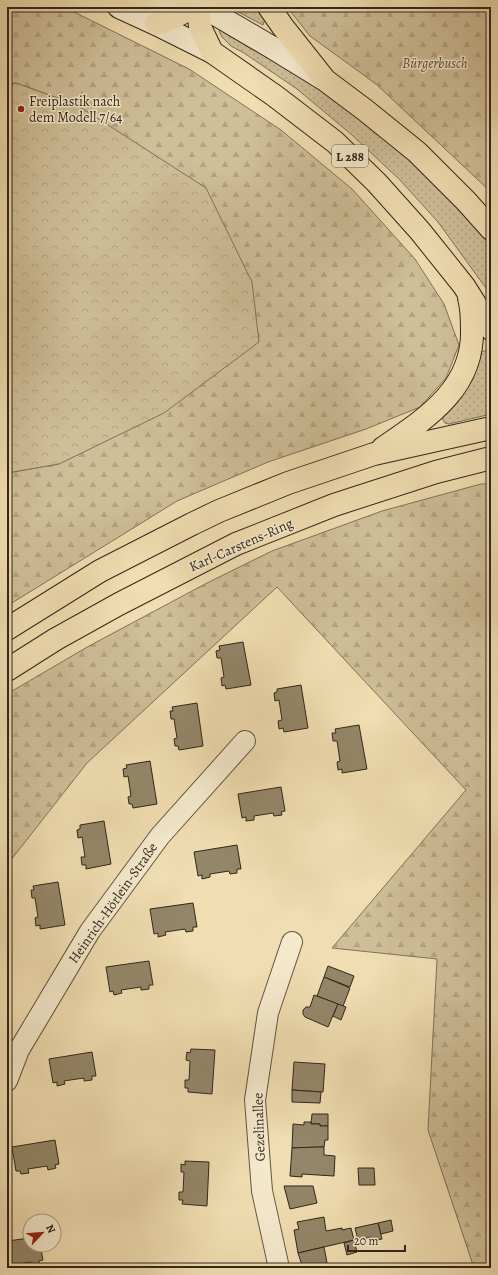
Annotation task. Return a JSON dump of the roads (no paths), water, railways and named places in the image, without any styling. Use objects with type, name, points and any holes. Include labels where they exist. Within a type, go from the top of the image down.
[{"type":"main road","points":[[119,7],[212,52]]},
{"type":"main road","points":[[156,24],[173,18],[193,7]]},
{"type":"main road","name":"L 288","points":[[198,7],[200,27],[212,52],[275,96],[335,142],[387,194],[420,231],[464,286],[491,329]]},
{"type":"main road","points":[[203,7],[325,80],[365,110],[416,152],[491,229]]},
{"type":"main road","points":[[269,7],[325,80]]},
{"type":"main road","points":[[374,454],[430,414],[451,393],[466,367],[473,341],[472,308],[464,286]]},
{"type":"main road","points":[[7,629],[100,572],[192,524],[288,483],[374,454],[491,428]]},
{"type":"main road","name":"Karl-Carstens-Ring","points":[[7,670],[56,639],[119,604],[236,544],[334,505],[436,472],[491,458]]},
{"type":"main road","points":[[457,467],[491,470]]},
{"type":"street","name":"Heinrich-Hörlein-Straße","points":[[7,1081],[13,1049],[90,931],[160,836],[245,741]]},
{"type":"street","name":"Gezelinallee","points":[[279,1268],[262,1191],[255,1100],[268,1013],[292,942]]},
{"type":"place","name":"Freiplastik nach dem Modell 7/64","points":[[21,109]]},
{"type":"park label","name":"Bürgerbusch","points":[[435,63]]}]
